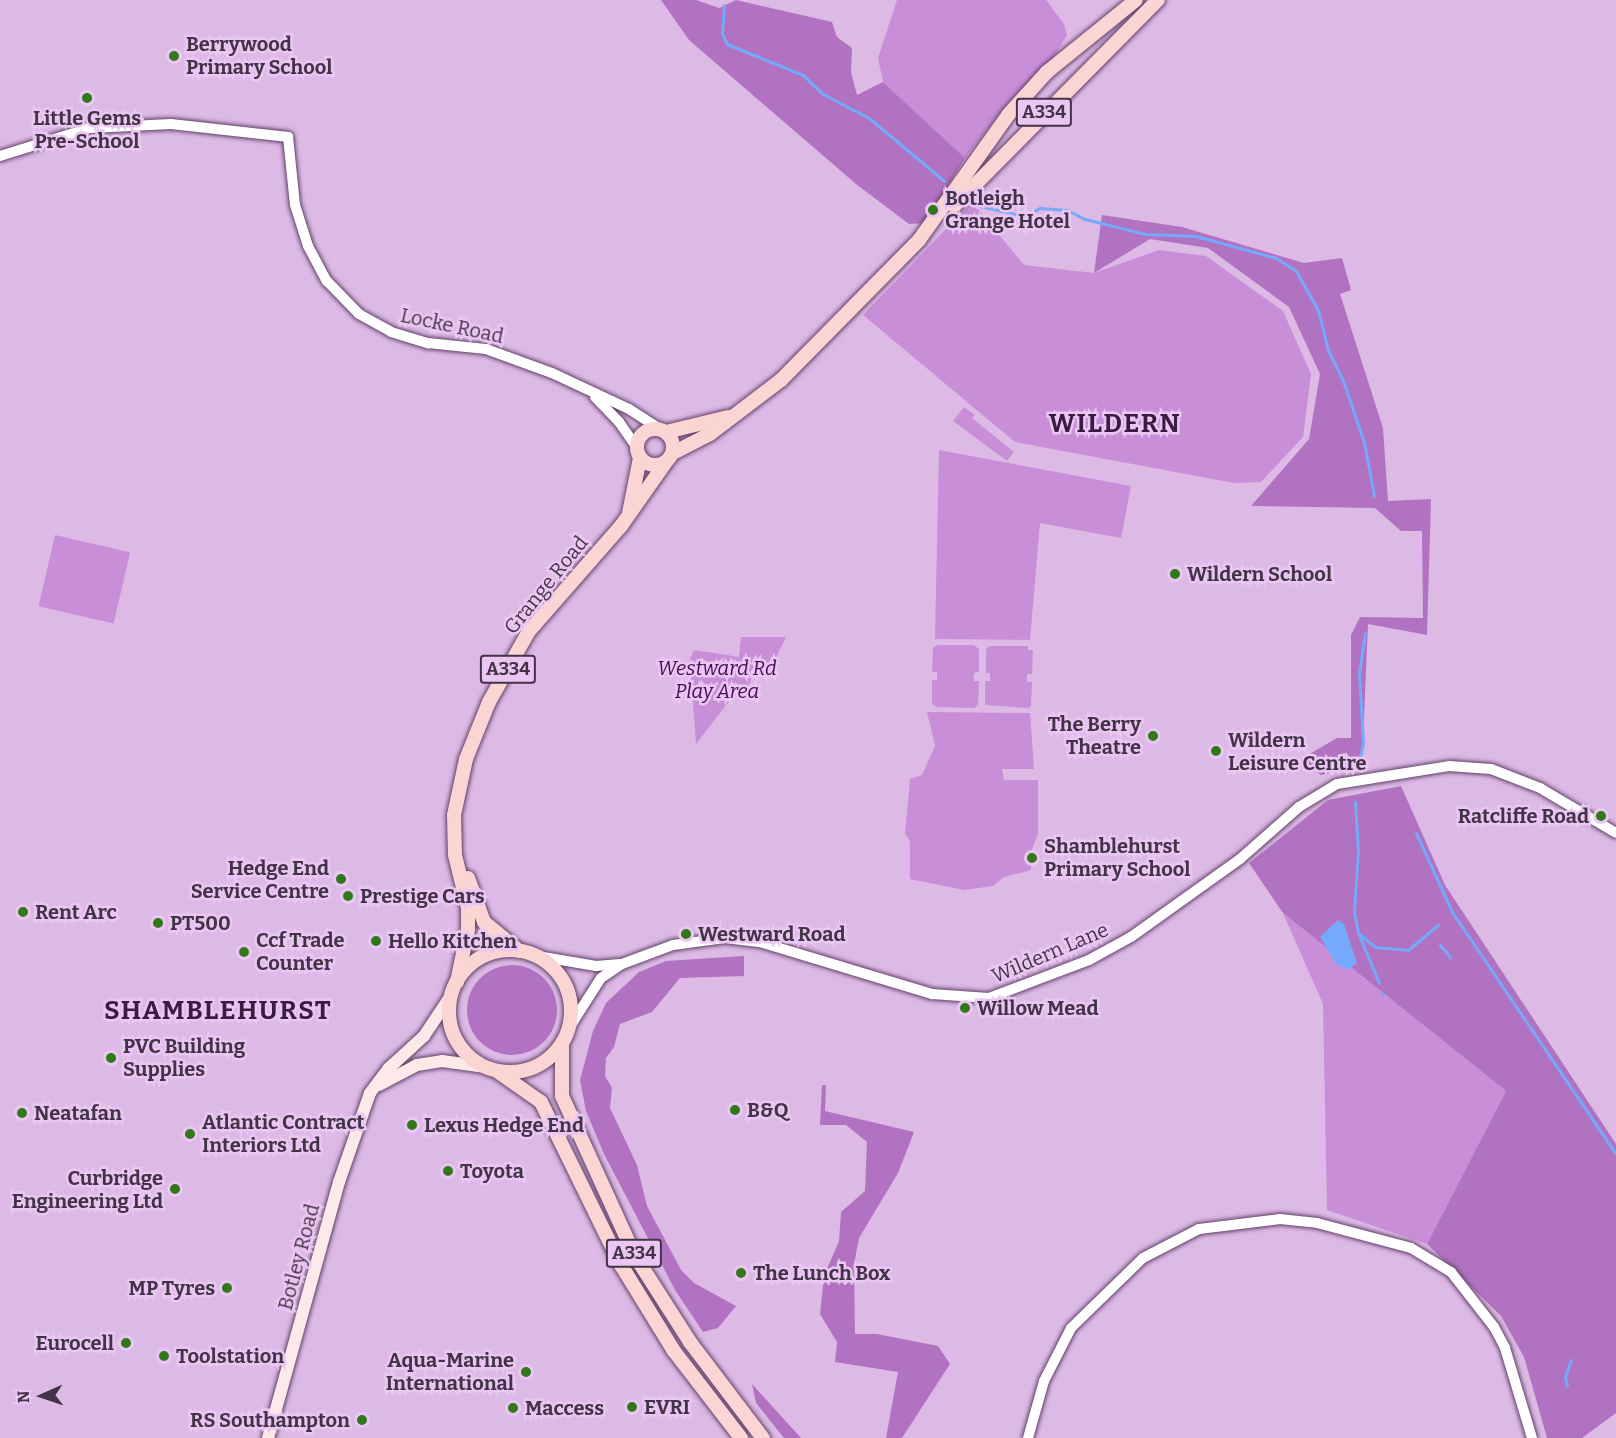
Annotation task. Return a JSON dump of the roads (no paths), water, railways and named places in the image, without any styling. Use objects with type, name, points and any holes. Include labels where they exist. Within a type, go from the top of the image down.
[{"type":"main road","name":"Grange Road","points":[[454,988],[468,929],[468,908],[455,855],[454,815],[466,759],[489,702],[529,631],[629,516],[669,457],[734,416],[781,380],[940,216],[1008,115],[1047,72],[1136,0]]},
{"type":"main road","name":"Grange Road","points":[[940,216],[952,208],[1158,0]]},
{"type":"main road","name":"Grange Road","points":[[662,430],[734,416]]},
{"type":"main road","points":[[629,516],[638,453],[643,433],[662,430],[673,441],[669,457],[650,464],[638,453]]},
{"type":"main road","name":"Grange Road","points":[[455,855],[484,922],[519,951]]},
{"type":"main road","points":[[373,1089],[417,1065],[442,1061],[491,1069],[534,1067],[550,1057],[562,1043],[569,1028],[569,994],[562,979],[537,956],[519,951],[483,956],[454,988],[450,1023],[455,1037],[468,1054],[491,1069]]},
{"type":"main road","name":"Botley Road","points":[[268,1438],[356,1125],[373,1089],[424,1036],[454,988]]},
{"type":"main road","name":"A334","points":[[562,1043],[562,1096],[635,1256],[690,1342],[763,1438]]},
{"type":"main road","name":"A334","points":[[491,1069],[542,1102],[621,1265],[674,1351],[741,1438]]},
{"type":"street","name":"Locke Road","points":[[0,156],[90,128],[171,124],[288,137],[295,205],[308,246],[327,282],[359,314],[391,332],[428,343],[486,349],[511,357],[588,390],[662,430]]},
{"type":"street","name":"Locke Road","points":[[588,390],[619,422],[638,453]]},
{"type":"street","name":"Wildern Lane","points":[[569,1028],[601,978],[622,964],[673,945],[725,938],[763,943],[932,994],[989,999],[1089,960],[1131,936],[1240,859],[1319,793],[1337,784],[1449,766],[1491,769],[1540,788],[1616,833]]},
{"type":"street","name":"Wildern Lane","points":[[537,956],[596,966],[622,964]]},
{"type":"street","points":[[1028,1438],[1044,1381],[1071,1328],[1143,1258],[1199,1229],[1280,1219],[1317,1223],[1411,1248],[1451,1272],[1494,1327],[1505,1348],[1532,1438]]},
{"type":"water","points":[[1338,920],[1344,924],[1357,963],[1348,970],[1337,965],[1320,937]]},
{"type":"waterway","points":[[724,5],[722,33],[727,44],[803,75],[823,94],[869,118],[944,181]]},
{"type":"waterway","points":[[980,206],[1024,216],[1040,208],[1067,210],[1085,219],[1145,234],[1196,236],[1276,258],[1296,271],[1318,310],[1328,350],[1343,381],[1364,442],[1374,496]]},
{"type":"waterway","points":[[1358,765],[1363,743],[1359,673],[1365,633]]},
{"type":"waterway","points":[[1355,802],[1358,851],[1354,912],[1358,933],[1375,947],[1408,950],[1438,925]]},
{"type":"waterway","points":[[1416,833],[1452,912],[1616,1154]]},
{"type":"waterway","points":[[1359,935],[1379,983]]},
{"type":"waterway","points":[[1440,945],[1450,957]]},
{"type":"waterway","points":[[1567,1386],[1565,1377],[1571,1360]]},
{"type":"place","name":"Berrywood Primary School","points":[[174,56]]},
{"type":"place","name":"Little Gems Pre-School","points":[[87,98]]},
{"type":"place","name":"Botleigh Grange Hotel","points":[[933,210]]},
{"type":"place","name":"Wildern School","points":[[1175,574]]},
{"type":"place","name":"The Berry Theatre","points":[[1153,736]]},
{"type":"place","name":"Wildern Leisure Centre","points":[[1216,751]]},
{"type":"place","name":"Ratcliffe Road","points":[[1601,816]]},
{"type":"place","name":"Shamblehurst Primary School","points":[[1032,858]]},
{"type":"place","name":"Hedge End Service Centre","points":[[341,879]]},
{"type":"place","name":"Prestige Cars","points":[[348,896]]},
{"type":"place","name":"Rent Arc","points":[[23,912]]},
{"type":"place","name":"PT500","points":[[158,923]]},
{"type":"place","name":"Westward Road","points":[[686,934]]},
{"type":"place","name":"Hello Kitchen","points":[[376,941]]},
{"type":"place","name":"Ccf Trade Counter","points":[[244,952]]},
{"type":"place","name":"Willow Mead","points":[[965,1008]]},
{"type":"place","name":"PVC Building Supplies","points":[[111,1058]]},
{"type":"place","name":"B&Q","points":[[735,1110]]},
{"type":"place","name":"Neatafan","points":[[22,1113]]},
{"type":"place","name":"Lexus Hedge End","points":[[412,1125]]},
{"type":"place","name":"Atlantic Contract Interiors Ltd","points":[[190,1134]]},
{"type":"place","name":"Toyota","points":[[448,1171]]},
{"type":"place","name":"Curbridge Engineering Ltd","points":[[175,1189]]},
{"type":"place","name":"The Lunch Box","points":[[741,1273]]},
{"type":"place","name":"MP Tyres","points":[[227,1288]]},
{"type":"place","name":"Eurocell","points":[[126,1343]]},
{"type":"place","name":"Toolstation","points":[[164,1356]]},
{"type":"place","name":"Aqua-Marine International","points":[[526,1372]]},
{"type":"place","name":"EVRI","points":[[632,1407]]},
{"type":"place","name":"Maccess","points":[[513,1408]]},
{"type":"place","name":"RS Southampton","points":[[362,1420]]},
{"type":"district","name":"WILDERN","points":[[1115,424]]},
{"type":"district","name":"SHAMBLEHURST","points":[[218,1011]]},
{"type":"park label","name":"Westward Rd Play Area","points":[[717,680]]}]
